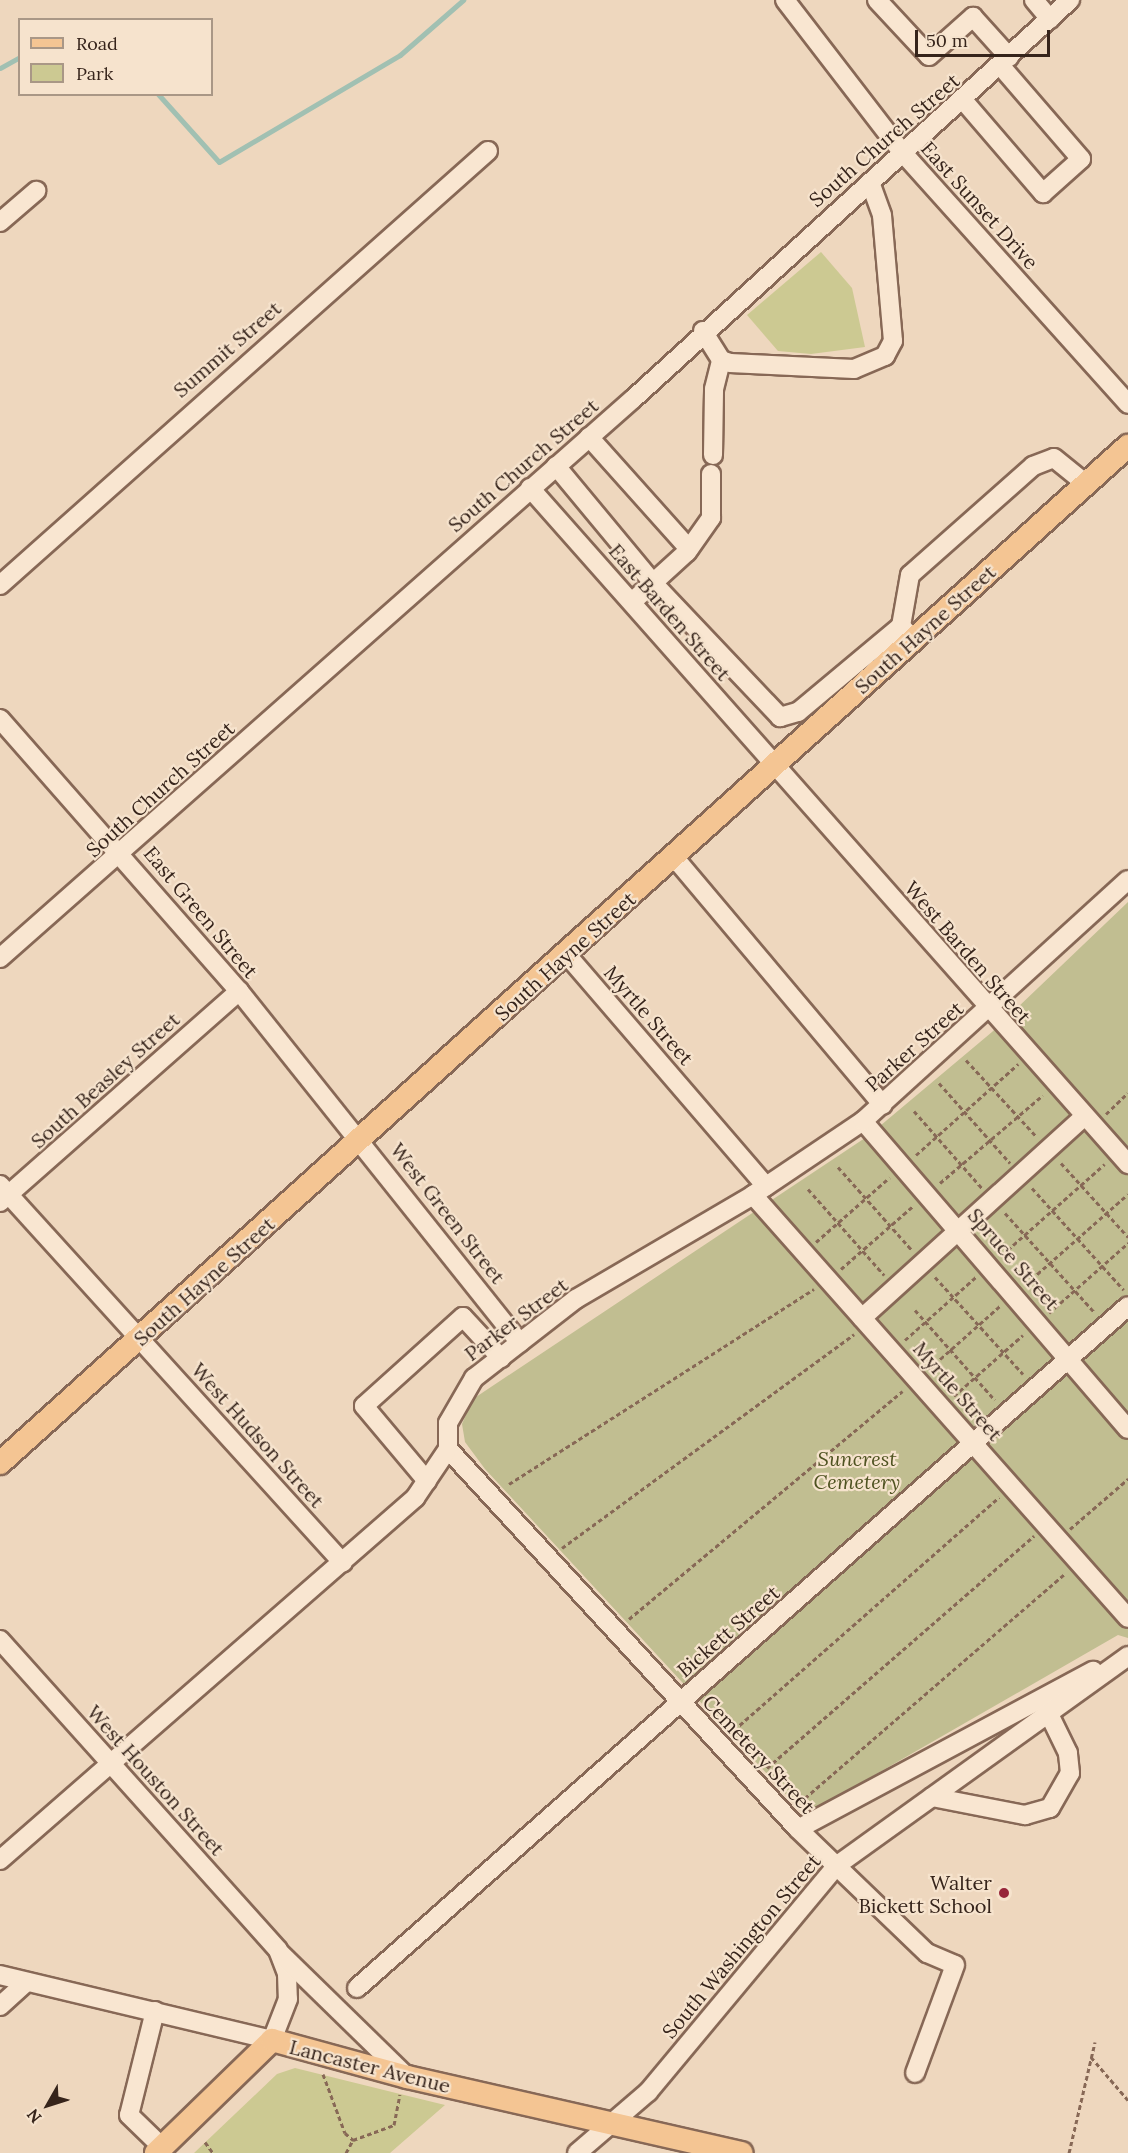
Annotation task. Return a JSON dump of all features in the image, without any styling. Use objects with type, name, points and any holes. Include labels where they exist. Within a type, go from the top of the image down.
[{"type":"main road","name":"South Hayne Street","points":[[0,1463],[776,766],[907,633],[1086,484],[1128,446]]},
{"type":"main road","name":"Lancaster Avenue","points":[[272,2040],[404,2084],[612,2122],[741,2153]]},
{"type":"main road","points":[[159,2150],[272,2040]]},
{"type":"street","name":"East Sunset Drive","points":[[785,0],[903,153],[1128,404]]},
{"type":"street","points":[[877,0],[929,56],[973,17],[1004,61],[1081,159],[1043,193],[963,100]]},
{"type":"street","points":[[1034,0],[1050,19]]},
{"type":"street","name":"South Church Street","points":[[0,958],[122,854],[556,466],[703,331],[963,100],[1070,0]]},
{"type":"street","name":"Summit Street","points":[[0,585],[488,151]]},
{"type":"street","points":[[721,360],[854,369],[885,356],[893,341],[882,214],[870,182]]},
{"type":"street","points":[[0,222],[36,191]]},
{"type":"street","points":[[703,331],[721,360],[714,389],[713,455]]},
{"type":"street","points":[[589,436],[690,549]]},
{"type":"street","points":[[556,466],[653,583],[780,717],[798,712],[907,633],[910,575],[1033,466],[1054,458],[1086,484]]},
{"type":"street","points":[[632,602],[690,549],[711,518],[711,474]]},
{"type":"street","name":"East Barden Street","points":[[530,488],[776,766]]},
{"type":"street","name":"East Green Street","points":[[0,719],[122,854],[362,1139]]},
{"type":"street","name":"West Barden Street","points":[[776,766],[989,1010],[1123,1159]]},
{"type":"street","points":[[674,857],[883,1105]]},
{"type":"street","name":"Parker Street","points":[[0,1860],[343,1563],[427,1481],[448,1449],[448,1423],[460,1398],[474,1378],[576,1299],[759,1190],[864,1121],[989,1010],[1128,880]]},
{"type":"street","name":"Myrtle Street","points":[[567,955],[759,1190],[828,1280],[1128,1618]]},
{"type":"street","name":"South Beasley Street","points":[[3,1194],[239,991]]},
{"type":"street","name":"Spruce Street","points":[[864,1121],[1070,1358],[1128,1429]]},
{"type":"street","points":[[865,1321],[895,1288],[958,1229],[1089,1122]]},
{"type":"street","name":"West Green Street","points":[[362,1139],[520,1343]]},
{"type":"street","name":"West Hudson Street","points":[[3,1194],[140,1338],[343,1563]]},
{"type":"street","name":"Bickett Street","points":[[357,1988],[975,1445],[1128,1306]]},
{"type":"street","points":[[427,1481],[364,1406],[463,1317],[501,1358]]},
{"type":"street","name":"Cemetery Street","points":[[448,1449],[798,1829],[927,1953],[955,1965],[915,2073]]},
{"type":"street","name":"West Houston Street","points":[[0,1640],[278,1950],[404,2084]]},
{"type":"street","points":[[798,1829],[1128,1654]]},
{"type":"street","name":"South Washington Street","points":[[577,2153],[648,2092],[836,1866],[1049,1714],[1128,1654]]},
{"type":"street","points":[[932,1797],[1025,1815],[1050,1808],[1070,1773],[1068,1753],[1049,1714]]},
{"type":"street","name":"West Houston Street","points":[[272,2040],[288,1999],[287,1974],[278,1950]]},
{"type":"street","name":"Lancaster Avenue","points":[[0,1975],[272,2040]]},
{"type":"street","points":[[0,2006],[27,1982]]},
{"type":"street","points":[[155,2011],[129,2115],[159,2150]]},
{"type":"path","points":[[1089,1122],[1128,1093]]},
{"type":"path","points":[[914,1111],[1106,1325]]},
{"type":"path","points":[[893,1352],[1024,1235],[1123,1159]]},
{"type":"path","points":[[838,1167],[1037,1389]]},
{"type":"path","points":[[808,1189],[895,1288]]},
{"type":"path","points":[[628,1619],[917,1379],[1128,1194]]},
{"type":"path","points":[[941,1407],[1128,1244]]},
{"type":"path","points":[[509,1484],[828,1280]]},
{"type":"path","points":[[915,1310],[1008,1415]]},
{"type":"path","points":[[562,1548],[865,1321]]},
{"type":"path","points":[[767,1769],[1052,1532],[1128,1479]]},
{"type":"path","points":[[734,1730],[1011,1486]]},
{"type":"path","points":[[806,1798],[1079,1562]]},
{"type":"path","points":[[1069,2153],[1095,2042]]},
{"type":"path","points":[[1091,2057],[1128,2100]]},
{"type":"path","points":[[323,2072],[345,2133],[353,2140]]},
{"type":"path","points":[[346,2153],[353,2140],[394,2125],[404,2084]]},
{"type":"path","points":[[205,2142],[213,2153]]},
{"type":"green space","points":[[821,252],[852,288],[865,347],[811,354],[778,351],[747,315]]},
{"type":"green space","name":"Suncrest Cemetery","points":[[1128,902],[1128,1638],[1118,1635],[805,1815],[485,1469],[465,1442],[462,1424],[473,1399],[868,1136],[992,1032]]},
{"type":"green space","points":[[295,2068],[445,2105],[390,2153],[194,2153],[277,2074]]},
{"type":"waterway","points":[[160,96],[219,162],[400,55],[463,0]]},
{"type":"waterway","points":[[0,68],[18,58]]},
{"type":"place","name":"Walter Bickett School","points":[[1004,1893]]}]
